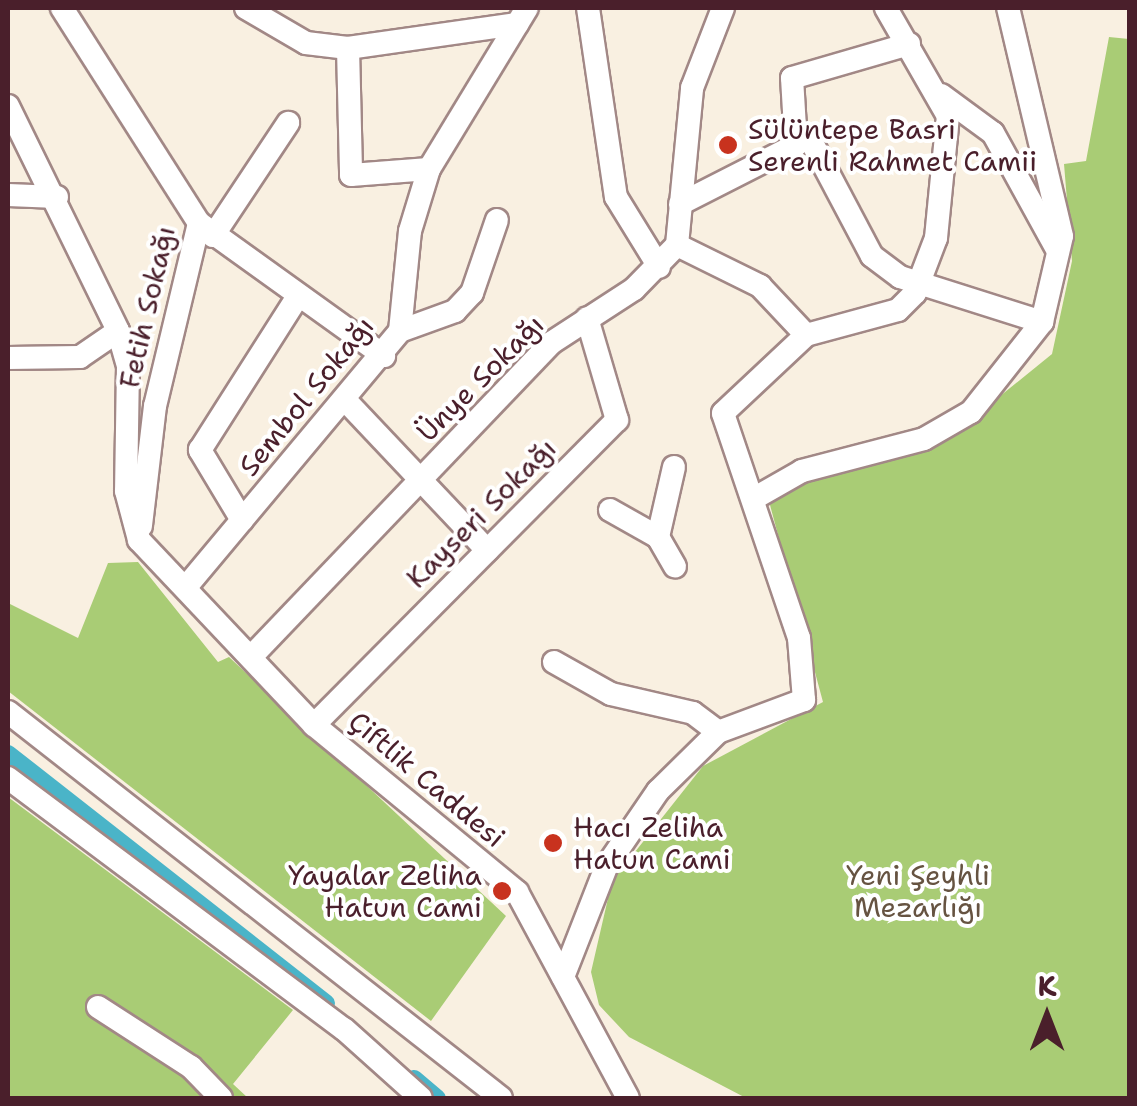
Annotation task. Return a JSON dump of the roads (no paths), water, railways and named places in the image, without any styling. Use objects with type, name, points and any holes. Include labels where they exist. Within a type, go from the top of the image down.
[{"type":"street","name":"Fetih Sokağı","points":[[62,8],[206,230],[155,406],[140,540]]},
{"type":"street","points":[[246,8],[306,43],[348,48],[522,16]]},
{"type":"street","points":[[588,8],[616,197],[659,267]]},
{"type":"street","points":[[723,8],[692,88],[676,245],[760,286],[806,335]]},
{"type":"street","points":[[886,8],[942,95],[993,133],[1060,254]]},
{"type":"street","points":[[753,499],[802,471],[924,439],[971,412],[1042,322],[1060,254],[1008,8]]},
{"type":"street","name":"Sembol Sokağı","points":[[186,587],[347,402],[400,331],[410,231],[428,170],[522,16]]},
{"type":"street","points":[[800,141],[792,78],[909,44]]},
{"type":"street","points":[[348,48],[351,176],[428,170]]},
{"type":"street","points":[[563,977],[615,853],[658,791],[718,732],[804,700],[798,638],[723,414],[806,335],[898,310],[921,285],[946,163],[942,95]]},
{"type":"street","points":[[8,107],[58,197],[118,330],[128,366],[126,491],[140,540]]},
{"type":"street","points":[[288,122],[206,230],[384,356]]},
{"type":"street","points":[[680,204],[810,139],[872,256],[921,285],[1042,322]]},
{"type":"street","points":[[8,195],[58,197]]},
{"type":"street","points":[[400,331],[455,311],[472,293],[497,220]]},
{"type":"street","name":"Ünye Sokağı","points":[[252,657],[551,343],[659,267],[676,245]]},
{"type":"street","points":[[242,520],[200,450],[298,296]]},
{"type":"street","name":"Kayseri Sokağı","points":[[314,724],[616,420],[587,318]]},
{"type":"street","points":[[8,358],[80,357],[118,330]]},
{"type":"street","points":[[347,402],[487,550]]},
{"type":"street","points":[[658,537],[674,467]]},
{"type":"street","points":[[610,510],[658,537],[675,567]]},
{"type":"street","name":"Çiftlik Caddesi","points":[[140,540],[314,724],[517,892],[628,1098]]},
{"type":"street","points":[[554,662],[611,694],[693,713],[718,732]]},
{"type":"street","points":[[8,712],[500,1098]]},
{"type":"street","points":[[8,778],[344,1029],[421,1098]]},
{"type":"street","points":[[98,1007],[191,1066],[221,1098]]},
{"type":"waterway","points":[[8,754],[326,1003]]},
{"type":"waterway","points":[[414,1079],[437,1098]]},
{"type":"place","name":"Sülüntepe Basri Serenli Rahmet Camii","points":[[728,145]]},
{"type":"place","name":"Hacı Zeliha Hatun Cami","points":[[553,843]]},
{"type":"place","name":"Yayalar Zeliha Hatun Cami","points":[[502,891]]},
{"type":"park label","name":"Yeni Şeyhli Mezarlığı","points":[[918,891]]}]
